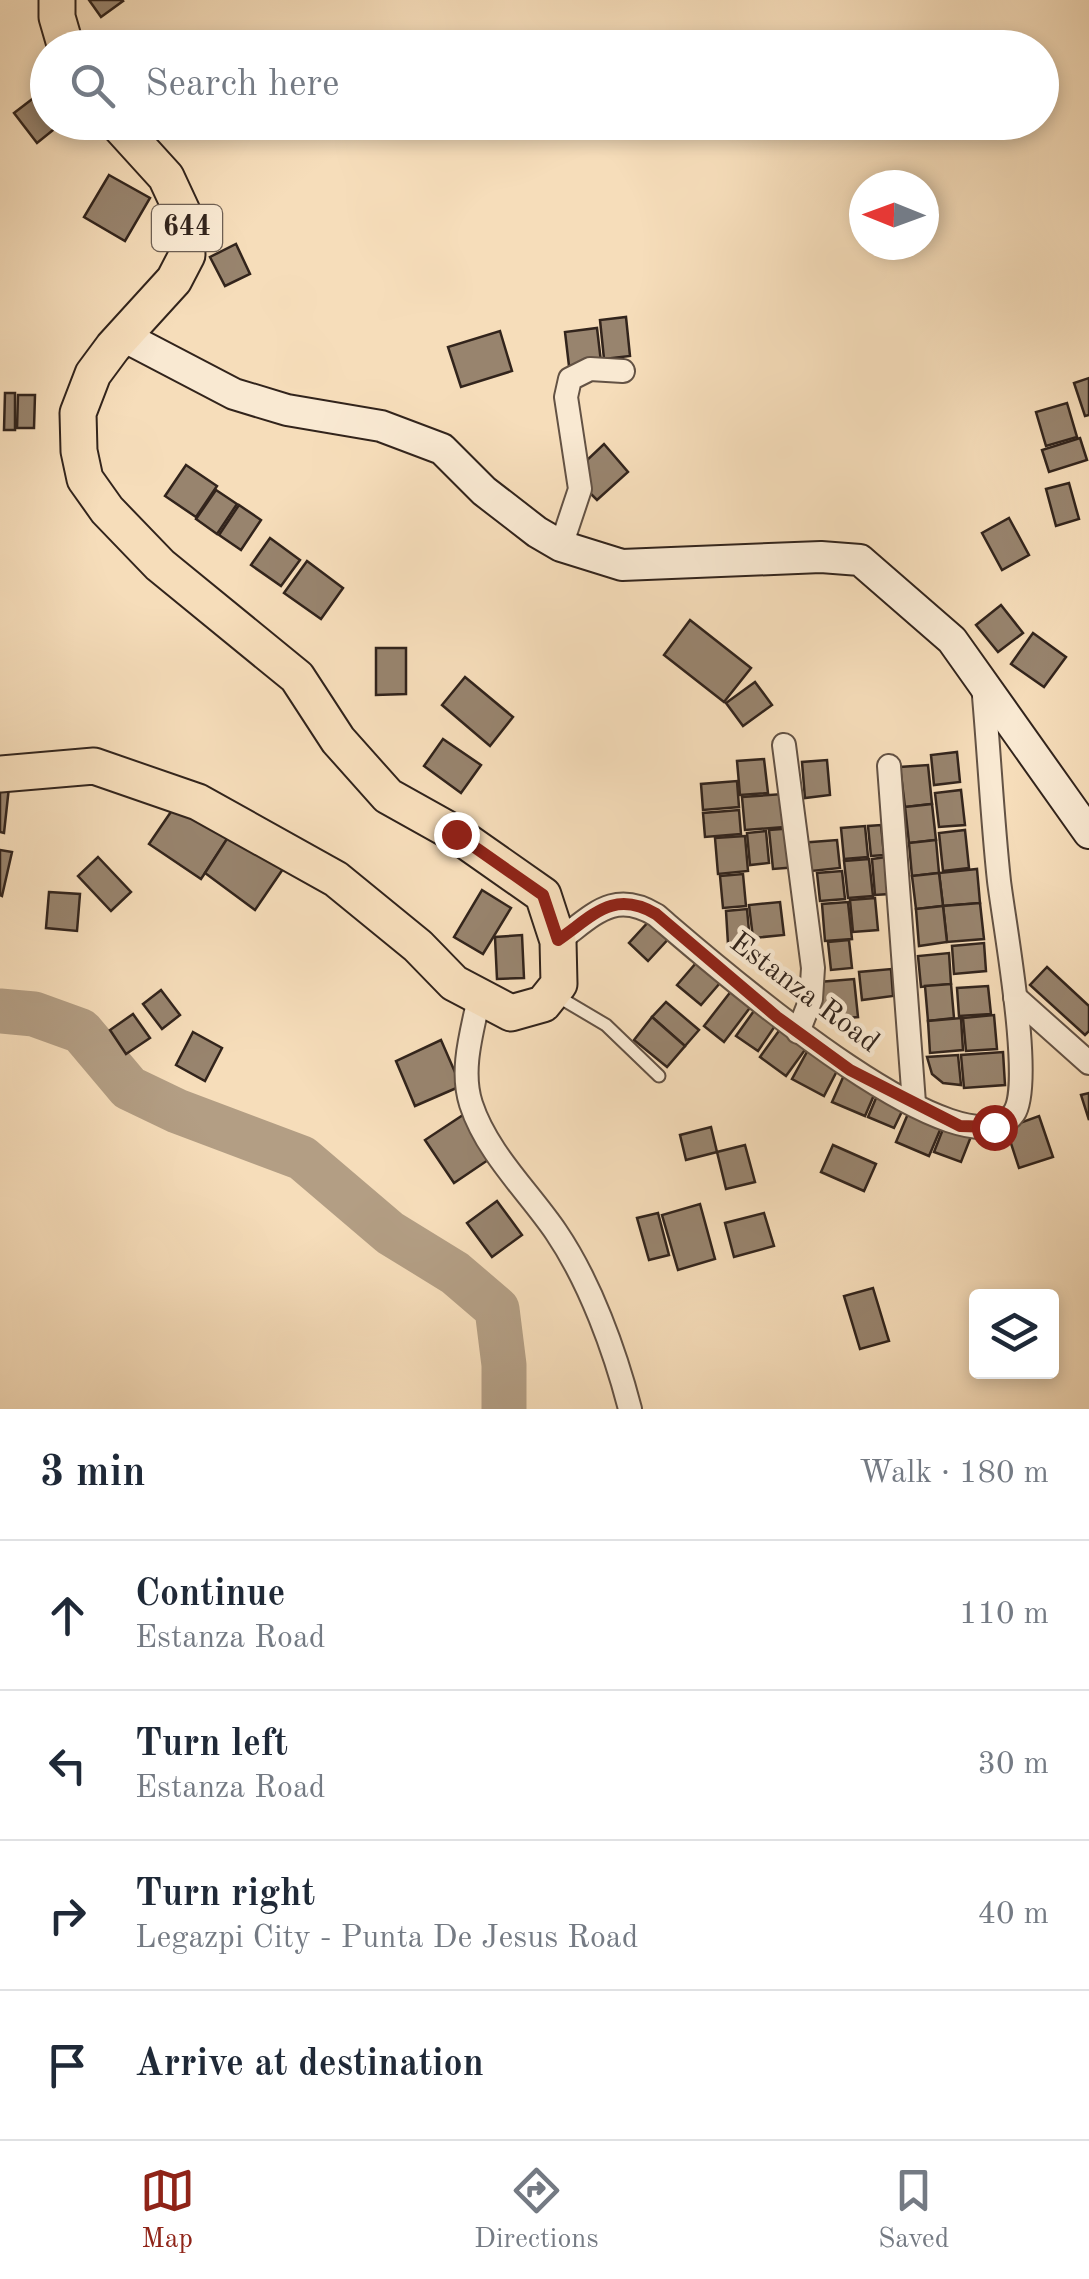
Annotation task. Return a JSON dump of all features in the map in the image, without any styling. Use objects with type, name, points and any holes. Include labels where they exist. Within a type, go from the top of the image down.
[{"type":"main road","points":[[57,0],[61,30]]},
{"type":"main road","name":"644","points":[[132,140],[166,177],[186,220],[187,255],[174,280],[112,347],[93,374],[78,413],[79,451],[86,479],[107,510],[160,565],[297,677],[338,740],[388,796],[456,834],[543,895],[558,940],[559,984],[552,993]]},
{"type":"main road","points":[[0,774],[94,766],[198,802],[336,878],[418,946],[454,983],[479,998],[511,1013],[543,1004],[552,993]]},
{"type":"street","points":[[125,337],[234,394],[287,410],[382,426],[442,449],[484,491],[537,532],[561,546],[622,566],[821,557],[860,560],[952,640],[1089,833]]},
{"type":"street","points":[[561,546],[580,489],[566,396],[570,378],[590,368],[623,371]]},
{"type":"street","name":"Estanza Road","points":[[558,940],[610,904],[629,902],[641,906],[850,1070],[960,1126],[994,1127],[1017,1110],[1021,1093],[983,685]]},
{"type":"street","points":[[784,745],[813,968],[811,1000],[798,1032]]},
{"type":"street","points":[[888,766],[914,1102]]},
{"type":"street","points":[[1014,997],[1089,1063]]},
{"type":"street","points":[[479,998],[466,1062],[470,1104],[502,1162],[558,1234],[606,1328],[630,1409]]},
{"type":"lane","points":[[552,993],[606,1025],[659,1076]]},
{"type":"building","points":[[89,0],[122,0],[123,1],[101,17]]},
{"type":"building","points":[[30,101],[30,134],[14,113]]},
{"type":"building","points":[[109,175],[150,198],[125,241],[84,217]]},
{"type":"building","points":[[236,244],[250,274],[225,286],[210,257]]},
{"type":"building","points":[[626,317],[630,356],[604,359],[600,320]]},
{"type":"building","points":[[597,328],[601,362],[569,366],[565,332]]},
{"type":"building","points":[[500,331],[512,371],[461,387],[448,347]]},
{"type":"building","points":[[1089,378],[1089,415],[1085,416],[1074,383]]},
{"type":"building","points":[[5,393],[15,393],[15,430],[4,430]]},
{"type":"building","points":[[18,395],[35,395],[34,428],[17,428]]},
{"type":"building","points":[[1067,403],[1077,437],[1046,446],[1036,412]]},
{"type":"building","points":[[1080,438],[1087,460],[1049,472],[1042,450]]},
{"type":"building","points":[[604,444],[628,472],[597,500],[584,487],[585,462]]},
{"type":"building","points":[[186,465],[217,486],[196,517],[165,496]]},
{"type":"building","points":[[1069,483],[1079,519],[1056,526],[1046,489]]},
{"type":"building","points":[[216,490],[237,504],[217,534],[196,519]]},
{"type":"building","points":[[239,505],[261,520],[241,550],[219,535]]},
{"type":"building","points":[[1009,518],[1029,555],[1002,570],[982,533]]},
{"type":"building","points":[[270,538],[300,560],[281,586],[251,565]]},
{"type":"building","points":[[307,561],[343,588],[321,619],[284,593]]},
{"type":"building","points":[[1001,605],[1023,633],[998,652],[976,625]]},
{"type":"building","points":[[690,620],[751,668],[724,702],[664,655]]},
{"type":"building","points":[[1033,633],[1066,657],[1044,687],[1011,664]]},
{"type":"building","points":[[376,648],[406,648],[406,694],[376,695]]},
{"type":"building","points":[[465,677],[513,717],[490,746],[442,705]]},
{"type":"building","points":[[755,682],[772,705],[743,726],[726,703]]},
{"type":"building","points":[[443,739],[481,765],[461,793],[424,766]]},
{"type":"building","points":[[957,752],[960,782],[934,785],[931,755]]},
{"type":"building","points":[[764,759],[768,793],[740,795],[737,761]]},
{"type":"building","points":[[827,760],[830,795],[805,798],[802,762]]},
{"type":"building","points":[[928,765],[932,804],[905,807],[900,767]]},
{"type":"building","points":[[737,781],[739,807],[703,810],[701,784]]},
{"type":"building","points":[[0,786],[9,787],[4,833],[0,832]]},
{"type":"building","points":[[961,790],[965,825],[939,827],[935,793]]},
{"type":"building","points":[[783,794],[785,827],[745,830],[742,797]]},
{"type":"building","points":[[177,803],[228,838],[201,879],[149,844]]},
{"type":"building","points":[[932,804],[936,840],[909,843],[905,807]]},
{"type":"building","points":[[739,810],[741,834],[705,837],[703,813]]},
{"type":"building","points":[[881,825],[884,855],[871,856],[868,826]]},
{"type":"building","points":[[865,826],[868,857],[844,859],[841,828]]},
{"type":"building","points":[[794,828],[798,867],[773,869],[769,830]]},
{"type":"building","points":[[965,830],[969,868],[943,871],[939,833]]},
{"type":"building","points":[[232,831],[285,866],[255,910],[205,873]]},
{"type":"building","points":[[766,831],[769,863],[750,865],[747,833]]},
{"type":"building","points":[[745,836],[748,871],[718,874],[715,838]]},
{"type":"building","points":[[837,840],[840,868],[802,872],[799,843]]},
{"type":"building","points":[[936,840],[939,873],[912,876],[909,843]]},
{"type":"building","points":[[0,850],[12,852],[2,896],[0,895]]},
{"type":"building","points":[[98,857],[131,892],[111,911],[78,876]]},
{"type":"building","points":[[886,857],[889,894],[875,895],[872,859]]},
{"type":"building","points":[[869,859],[873,896],[848,898],[844,861]]},
{"type":"building","points":[[977,869],[980,903],[943,906],[939,873]]},
{"type":"building","points":[[842,871],[845,899],[820,901],[817,873]]},
{"type":"building","points":[[939,873],[943,906],[916,909],[912,876]]},
{"type":"building","points":[[743,874],[746,906],[723,908],[720,876]]},
{"type":"building","points":[[482,890],[511,908],[483,954],[454,937]]},
{"type":"building","points":[[49,892],[80,894],[77,931],[46,928]]},
{"type":"building","points":[[875,898],[878,930],[853,932],[850,900]]},
{"type":"building","points":[[780,902],[784,935],[753,938],[749,905]]},
{"type":"building","points":[[848,902],[852,939],[825,941],[822,904]]},
{"type":"building","points":[[980,903],[984,939],[947,942],[943,906]]},
{"type":"building","points":[[943,906],[947,942],[919,946],[916,909]]},
{"type":"building","points":[[747,909],[750,942],[728,944],[726,911]]},
{"type":"building","points":[[651,919],[671,936],[648,961],[629,943]]},
{"type":"building","points":[[522,935],[524,978],[497,979],[495,937]]},
{"type":"building","points":[[849,940],[852,968],[831,970],[828,942]]},
{"type":"building","points":[[984,943],[986,971],[954,974],[952,946]]},
{"type":"building","points":[[949,953],[951,984],[921,987],[918,956]]},
{"type":"building","points":[[696,963],[720,983],[701,1005],[677,985]]},
{"type":"building","points":[[1047,967],[1089,1006],[1089,1031],[1085,1035],[1030,985]]},
{"type":"building","points":[[891,969],[893,996],[862,1000],[859,972]]},
{"type":"building","points":[[854,979],[858,1017],[822,1020],[819,982]]},
{"type":"building","points":[[951,984],[954,1018],[928,1021],[925,986]]},
{"type":"building","points":[[988,986],[991,1014],[959,1016],[957,988]]},
{"type":"building","points":[[161,990],[180,1015],[162,1029],[143,1004]]},
{"type":"building","points":[[732,990],[752,1005],[724,1042],[704,1026]]},
{"type":"building","points":[[666,1002],[699,1030],[685,1046],[652,1017]]},
{"type":"building","points":[[756,1008],[777,1023],[758,1051],[736,1036]]},
{"type":"building","points":[[133,1014],[150,1038],[126,1054],[110,1030]]},
{"type":"building","points":[[994,1015],[997,1049],[966,1051],[963,1018]]},
{"type":"building","points":[[652,1017],[685,1046],[667,1067],[634,1040]]},
{"type":"building","points":[[961,1018],[963,1050],[930,1053],[928,1021]]},
{"type":"building","points":[[781,1028],[807,1047],[786,1076],[760,1057]]},
{"type":"building","points":[[193,1032],[222,1048],[205,1081],[176,1065]]},
{"type":"building","points":[[441,1040],[461,1086],[415,1106],[396,1061]]},
{"type":"building","points":[[808,1050],[839,1067],[824,1096],[792,1079]]},
{"type":"building","points":[[1003,1052],[1005,1085],[964,1088],[961,1055]]},
{"type":"building","points":[[958,1055],[961,1085],[943,1083],[932,1074],[927,1057]]},
{"type":"building","points":[[845,1073],[877,1088],[865,1116],[832,1102]]},
{"type":"building","points":[[879,1091],[906,1103],[894,1128],[868,1117]]},
{"type":"building","points":[[1089,1093],[1089,1120],[1081,1095]]},
{"type":"building","points":[[910,1109],[943,1123],[929,1156],[896,1142]]},
{"type":"building","points":[[466,1113],[494,1156],[454,1183],[425,1140]]},
{"type":"building","points":[[1039,1116],[1053,1157],[1019,1168],[1006,1128]]},
{"type":"building","points":[[945,1124],[972,1134],[961,1162],[934,1152]]},
{"type":"building","points":[[711,1127],[717,1152],[686,1160],[680,1135]]},
{"type":"building","points":[[745,1145],[755,1182],[726,1189],[717,1152]]},
{"type":"building","points":[[833,1145],[876,1164],[864,1191],[821,1172]]},
{"type":"building","points":[[497,1201],[522,1235],[492,1257],[467,1223]]},
{"type":"building","points":[[700,1204],[715,1259],[678,1270],[662,1215]]},
{"type":"building","points":[[658,1213],[669,1255],[649,1260],[637,1218]]},
{"type":"building","points":[[764,1213],[774,1246],[734,1257],[725,1223]]},
{"type":"building","points":[[873,1288],[889,1341],[860,1349],[844,1296]]},
{"type":"waterway","points":[[0,1011],[34,1014],[81,1031],[129,1088],[177,1111],[302,1158],[390,1233],[455,1273],[497,1309],[504,1365],[504,1409]]},
{"type":"route","points":[[456,834],[543,895],[558,940],[610,904],[629,902],[641,906],[656,914],[777,1017],[850,1070],[960,1126],[994,1127]]}]
